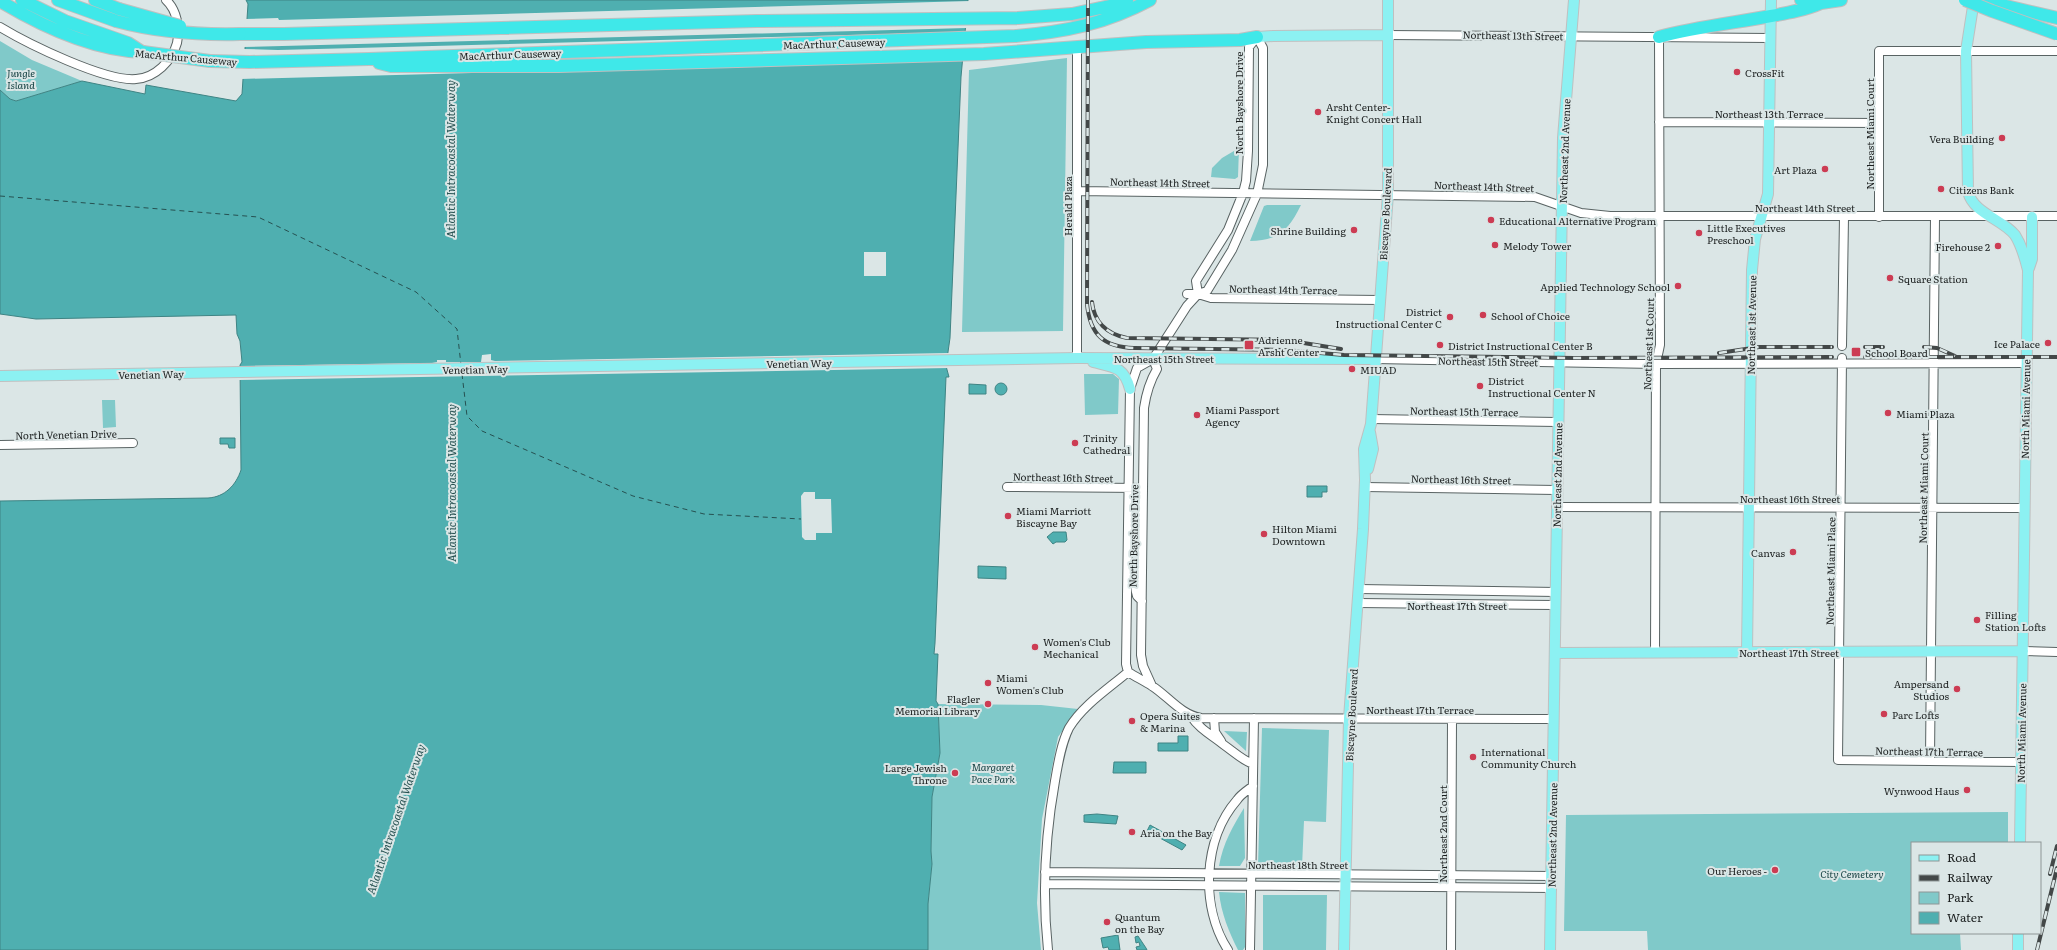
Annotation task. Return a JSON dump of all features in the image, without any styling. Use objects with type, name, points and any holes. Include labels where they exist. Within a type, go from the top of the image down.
[{"type":"highway","points":[[22,0],[105,42]]},
{"type":"highway","points":[[58,0],[118,15],[240,34],[757,21],[983,19],[1060,16],[1098,9],[1127,0]]},
{"type":"highway","points":[[95,0],[118,15]]},
{"type":"highway","points":[[1098,9],[1112,0]]},
{"type":"highway","name":"MacArthur Causeway","points":[[0,1],[50,27],[105,42],[122,51],[143,52],[210,61],[250,62],[984,37],[1031,34],[1091,25],[1122,14],[1150,0]]},
{"type":"highway","points":[[1801,0],[1821,3]]},
{"type":"highway","points":[[1660,37],[1686,30],[1730,24],[1810,8],[1821,3],[1841,0]]},
{"type":"highway","points":[[1965,0],[2057,34]]},
{"type":"highway","points":[[1980,0],[2057,18]]},
{"type":"highway","points":[[369,59],[391,66],[515,66],[984,54],[1146,42],[1240,40],[1257,38]]},
{"type":"main road","name":"Biscayne Boulevard","points":[[1344,950],[1349,718],[1365,484],[1364,449],[1370,424],[1388,194],[1388,0]]},
{"type":"main road","name":"Northeast 2nd Avenue","points":[[1550,950],[1556,605],[1558,362],[1564,127],[1574,0]]},
{"type":"main road","name":"Northeast 1st Avenue","points":[[1747,652],[1750,363],[1753,258],[1755,239],[1768,194],[1771,0]]},
{"type":"main road","name":"North Miami Avenue","points":[[1974,0],[1966,51],[1968,192],[1978,208],[1994,217],[2014,235],[2022,247],[2028,270],[2020,842]]},
{"type":"main road","name":"Northeast 13th Street","points":[[1257,38],[1273,36],[1387,35]]},
{"type":"main road","points":[[2028,270],[2032,259],[2032,217]]},
{"type":"main road","name":"Northeast 15th Street","points":[[950,360],[1077,358],[1375,359]]},
{"type":"main road","points":[[1077,358],[1122,371],[1127,379],[1130,389]]},
{"type":"main road","name":"Venetian Way","points":[[0,376],[950,360]]},
{"type":"main road","name":"Northeast 17th Street","points":[[1555,653],[2023,651]]},
{"type":"main road","points":[[2018,934],[2018,950]]},
{"type":"street","points":[[0,27],[32,44],[81,65],[120,78],[140,79],[149,76],[162,68],[176,46],[178,35],[177,22],[173,10],[166,0]]},
{"type":"street","name":"Northeast 13th Street","points":[[1387,35],[1770,38]]},
{"type":"street","name":"Northeast 1st Court","points":[[1655,653],[1656,364],[1660,345],[1660,37]]},
{"type":"street","name":"North Bayshore Drive","points":[[1128,672],[1126,664],[1130,389],[1137,368],[1153,359],[1173,327],[1198,294],[1207,291],[1232,250],[1257,194],[1263,164],[1264,111],[1263,48],[1257,38],[1249,47],[1248,163],[1243,193],[1228,230],[1196,281],[1198,294]]},
{"type":"street","name":"Northeast Miami Court","points":[[1879,217],[1879,51],[1966,51]]},
{"type":"street","points":[[1966,51],[2057,51]]},
{"type":"street","name":"Herald Plaza","points":[[1077,54],[1077,358]]},
{"type":"street","points":[[1249,111],[1264,111]]},
{"type":"street","name":"Northeast 13th Terrace","points":[[1659,122],[1879,123]]},
{"type":"street","name":"Northeast 14th Street","points":[[1077,191],[1534,197],[1562,207],[1594,215],[1762,217],[2057,216]]},
{"type":"street","points":[[1842,346],[1844,217]]},
{"type":"street","name":"Northeast Miami Court","points":[[1930,760],[1935,362],[1935,217]]},
{"type":"street","name":"Northeast 14th Terrace","points":[[1187,294],[1198,294],[1211,298],[1380,300]]},
{"type":"street","name":"North Bayshore Drive","points":[[1152,686],[1143,666],[1141,655],[1144,408],[1151,378],[1157,369],[1153,359]]},
{"type":"street","name":"Northeast 15th Street","points":[[1375,359],[1656,364],[1842,360],[2026,363]]},
{"type":"street","name":"Northeast Miami Place","points":[[1838,760],[1842,360]]},
{"type":"street","name":"Northeast 15th Terrace","points":[[1370,424],[1557,422]]},
{"type":"street","name":"North Venetian Drive","points":[[0,445],[133,443]]},
{"type":"street","name":"Northeast 16th Street","points":[[1365,484],[1556,490]]},
{"type":"street","name":"Northeast 16th Street","points":[[1008,487],[1143,488]]},
{"type":"street","name":"Northeast 16th Street","points":[[1556,507],[2024,508]]},
{"type":"street","points":[[1128,569],[1133,573],[1136,579],[1137,596],[1142,601]]},
{"type":"street","name":"Northeast 17th Street","points":[[1359,589],[1556,592]]},
{"type":"street","name":"Northeast 17th Street","points":[[1358,603],[1556,605]]},
{"type":"street","points":[[1127,627],[1138,620],[1142,612]]},
{"type":"street","points":[[1127,640],[1137,648],[1141,655]]},
{"type":"street","points":[[2023,651],[2057,652]]},
{"type":"street","points":[[1048,950],[1045,872],[1048,817],[1062,750],[1069,730],[1076,718],[1094,700],[1128,672],[1152,686],[1191,716],[1198,727],[1243,760],[1253,764]]},
{"type":"street","name":"Northeast 17th Terrace","points":[[1191,716],[1214,718],[1554,719]]},
{"type":"street","points":[[1214,718],[1215,732],[1223,744]]},
{"type":"street","points":[[1250,950],[1254,718]]},
{"type":"street","name":"Northeast 2nd Court","points":[[1451,950],[1452,719]]},
{"type":"street","name":"Northeast 17th Terrace","points":[[1838,760],[1949,760],[2020,762]]},
{"type":"street","points":[[1228,950],[1219,934],[1213,917],[1209,873],[1213,847],[1221,826],[1237,799],[1253,786]]},
{"type":"street","name":"Northeast 18th Street","points":[[1045,872],[1552,876]]},
{"type":"street","points":[[1148,873],[1148,885]]},
{"type":"street","points":[[1045,884],[1552,888]]},
{"type":"green space","name":"Jungle Island","points":[[0,41],[32,60],[82,81],[16,101],[10,99],[0,90]]},
{"type":"green space","points":[[1067,58],[1063,331],[962,332],[969,70]]},
{"type":"green space","points":[[1239,148],[1238,177],[1235,179],[1211,177],[1212,168],[1222,158]]},
{"type":"green space","points":[[1301,205],[1292,221],[1282,232],[1269,239],[1250,241],[1264,206]]},
{"type":"green space","points":[[1084,374],[1113,374],[1119,379],[1118,414],[1085,415]]},
{"type":"green space","points":[[102,400],[115,400],[116,427],[103,428]]},
{"type":"green space","name":"Margaret Pace Park","points":[[938,704],[1041,705],[1078,709],[1058,737],[1042,819],[1037,903],[1041,950],[928,950],[928,904],[932,864],[932,797],[940,753]]},
{"type":"green space","points":[[1262,728],[1329,730],[1326,822],[1304,821],[1302,867],[1258,866]]},
{"type":"green space","points":[[1224,731],[1247,732],[1246,751]]},
{"type":"green space","points":[[1244,808],[1245,858],[1240,866],[1219,866],[1232,828]]},
{"type":"green space","name":"City Cemetery","points":[[2008,812],[2008,842],[1911,842],[1911,934],[1960,934],[1961,950],[1648,950],[1647,931],[1564,931],[1566,815]]},
{"type":"green space","points":[[1219,892],[1245,893],[1245,947],[1243,950],[1238,950],[1229,929]]},
{"type":"green space","points":[[1263,895],[1327,895],[1326,950],[1263,950]]},
{"type":"water","name":"Atlantic Intracoastal Waterway","points":[[246,0],[968,0],[961,77],[950,338],[946,366],[949,377],[946,377],[934,654],[938,654],[936,701],[938,704],[940,753],[932,797],[932,864],[928,904],[928,950],[0,950],[0,501],[208,498],[225,493],[236,481],[241,470],[240,365],[242,362],[240,341],[237,334],[236,315],[36,319],[0,314],[0,90],[10,99],[16,101],[82,81],[145,94],[146,85],[236,101],[242,94],[248,4]]},
{"type":"water","points":[[999,383],[1003,383],[1007,389],[1003,395],[999,395],[995,391],[995,387]]},
{"type":"water","points":[[969,384],[986,385],[986,394],[969,394]]},
{"type":"water","points":[[220,438],[235,438],[235,448],[229,448],[228,444],[220,444]]},
{"type":"water","points":[[1307,486],[1327,486],[1327,492],[1322,492],[1322,497],[1307,497]]},
{"type":"water","points":[[1053,532],[1066,532],[1067,540],[1065,542],[1056,542],[1053,544],[1047,537]]},
{"type":"water","points":[[978,566],[1006,567],[1006,579],[978,578]]},
{"type":"water","points":[[1178,736],[1188,736],[1188,751],[1158,751],[1158,743],[1178,743]]},
{"type":"water","points":[[1114,762],[1146,762],[1146,773],[1113,773]]},
{"type":"water","points":[[1097,814],[1118,816],[1116,824],[1084,822],[1084,815]]},
{"type":"water","points":[[1150,825],[1186,845],[1182,850],[1147,831]]},
{"type":"water","points":[[1118,935],[1120,950],[1109,950],[1108,947],[1103,948],[1101,938]]},
{"type":"water","points":[[1138,936],[1147,950],[1137,950],[1136,947],[1140,946],[1139,942],[1136,943],[1135,937]]},
{"type":"pier","points":[[970,1],[967,28],[243,47],[245,19],[278,18],[279,20]]},
{"type":"pier","points":[[967,32],[965,60],[241,79],[243,49],[278,50]]},
{"type":"pier","points":[[864,252],[886,252],[886,276],[864,276]]},
{"type":"pier","points":[[950,353],[949,368],[239,380],[239,366],[432,363],[437,362],[437,360],[446,360],[446,362],[481,362],[482,355],[491,354],[491,360],[495,361]]},
{"type":"pier","points":[[804,492],[815,492],[815,499],[831,499],[832,533],[816,533],[816,540],[805,540],[802,537],[801,496]]},
{"type":"ferry route","points":[[0,196],[258,217],[416,292],[457,329],[461,365]]},
{"type":"ferry route","points":[[462,374],[467,416],[482,431],[633,496],[704,514],[801,519]]},
{"type":"railway","points":[[1088,0],[1087,304],[1091,324],[1100,337],[1107,342],[1114,345],[1134,348],[1284,350],[1344,355],[1574,358],[1832,357]]},
{"type":"railway","points":[[1092,302],[1096,316],[1103,326],[1113,334],[1127,338],[1285,340],[1341,349]]},
{"type":"railway","points":[[1719,353],[1759,347],[1832,347]]},
{"type":"railway","points":[[1865,347],[1883,347]]},
{"type":"railway","points":[[1924,347],[1937,348],[1955,356]]},
{"type":"railway","points":[[1865,357],[2057,357]]},
{"type":"railway","points":[[2050,874],[2057,846]]},
{"type":"railway","points":[[2041,934],[2057,868]]},
{"type":"railway","points":[[2037,950],[2041,934]]},
{"type":"place","name":"CrossFit","points":[[1737,72]]},
{"type":"place","name":"Arsht Center- Knight Concert Hall","points":[[1318,112]]},
{"type":"place","name":"Vera Building","points":[[2002,138]]},
{"type":"place","name":"Art Plaza","points":[[1825,169]]},
{"type":"place","name":"Citizens Bank","points":[[1941,189]]},
{"type":"place","name":"Educational Alternative Program","points":[[1491,220]]},
{"type":"place","name":"Shrine Building","points":[[1354,230]]},
{"type":"place","name":"Little Executives Preschool","points":[[1699,233]]},
{"type":"place","name":"Melody Tower","points":[[1495,245]]},
{"type":"place","name":"Firehouse 2","points":[[1998,246]]},
{"type":"place","name":"Square Station","points":[[1890,278]]},
{"type":"place","name":"Applied Technology School","points":[[1678,286]]},
{"type":"place","name":"School of Choice","points":[[1483,315]]},
{"type":"place","name":"District Instructional Center C","points":[[1450,317]]},
{"type":"place","name":"Ice Palace","points":[[2048,343]]},
{"type":"place","name":"Adrienne Arsht Center","points":[[1249,345]]},
{"type":"place","name":"District Instructional Center B","points":[[1440,345]]},
{"type":"place","name":"School Board","points":[[1856,352]]},
{"type":"place","name":"MIUAD","points":[[1352,369]]},
{"type":"place","name":"District Instructional Center N","points":[[1480,386]]},
{"type":"place","name":"Miami Plaza","points":[[1888,413]]},
{"type":"place","name":"Miami Passport Agency","points":[[1197,415]]},
{"type":"place","name":"Trinity Cathedral","points":[[1075,443]]},
{"type":"place","name":"Miami Marriott Biscayne Bay","points":[[1008,516]]},
{"type":"place","name":"Hilton Miami Downtown","points":[[1264,534]]},
{"type":"place","name":"Canvas","points":[[1793,552]]},
{"type":"place","name":"Filling Station Lofts","points":[[1977,620]]},
{"type":"place","name":"Women's Club Mechanical","points":[[1035,647]]},
{"type":"place","name":"Miami Women's Club","points":[[988,683]]},
{"type":"place","name":"Ampersand Studios","points":[[1957,689]]},
{"type":"place","name":"Flagler Memorial Library","points":[[988,704]]},
{"type":"place","name":"Parc Lofts","points":[[1884,714]]},
{"type":"place","name":"Opera Suites & Marina","points":[[1132,721]]},
{"type":"place","name":"International Community Church","points":[[1473,757]]},
{"type":"place","name":"Large Jewish Throne","points":[[955,773]]},
{"type":"place","name":"Wynwood Haus","points":[[1967,790]]},
{"type":"place","name":"Aria on the Bay","points":[[1132,832]]},
{"type":"place","name":"Our Heroes -","points":[[1775,870]]},
{"type":"place","name":"Quantum on the Bay","points":[[1107,922]]}]
